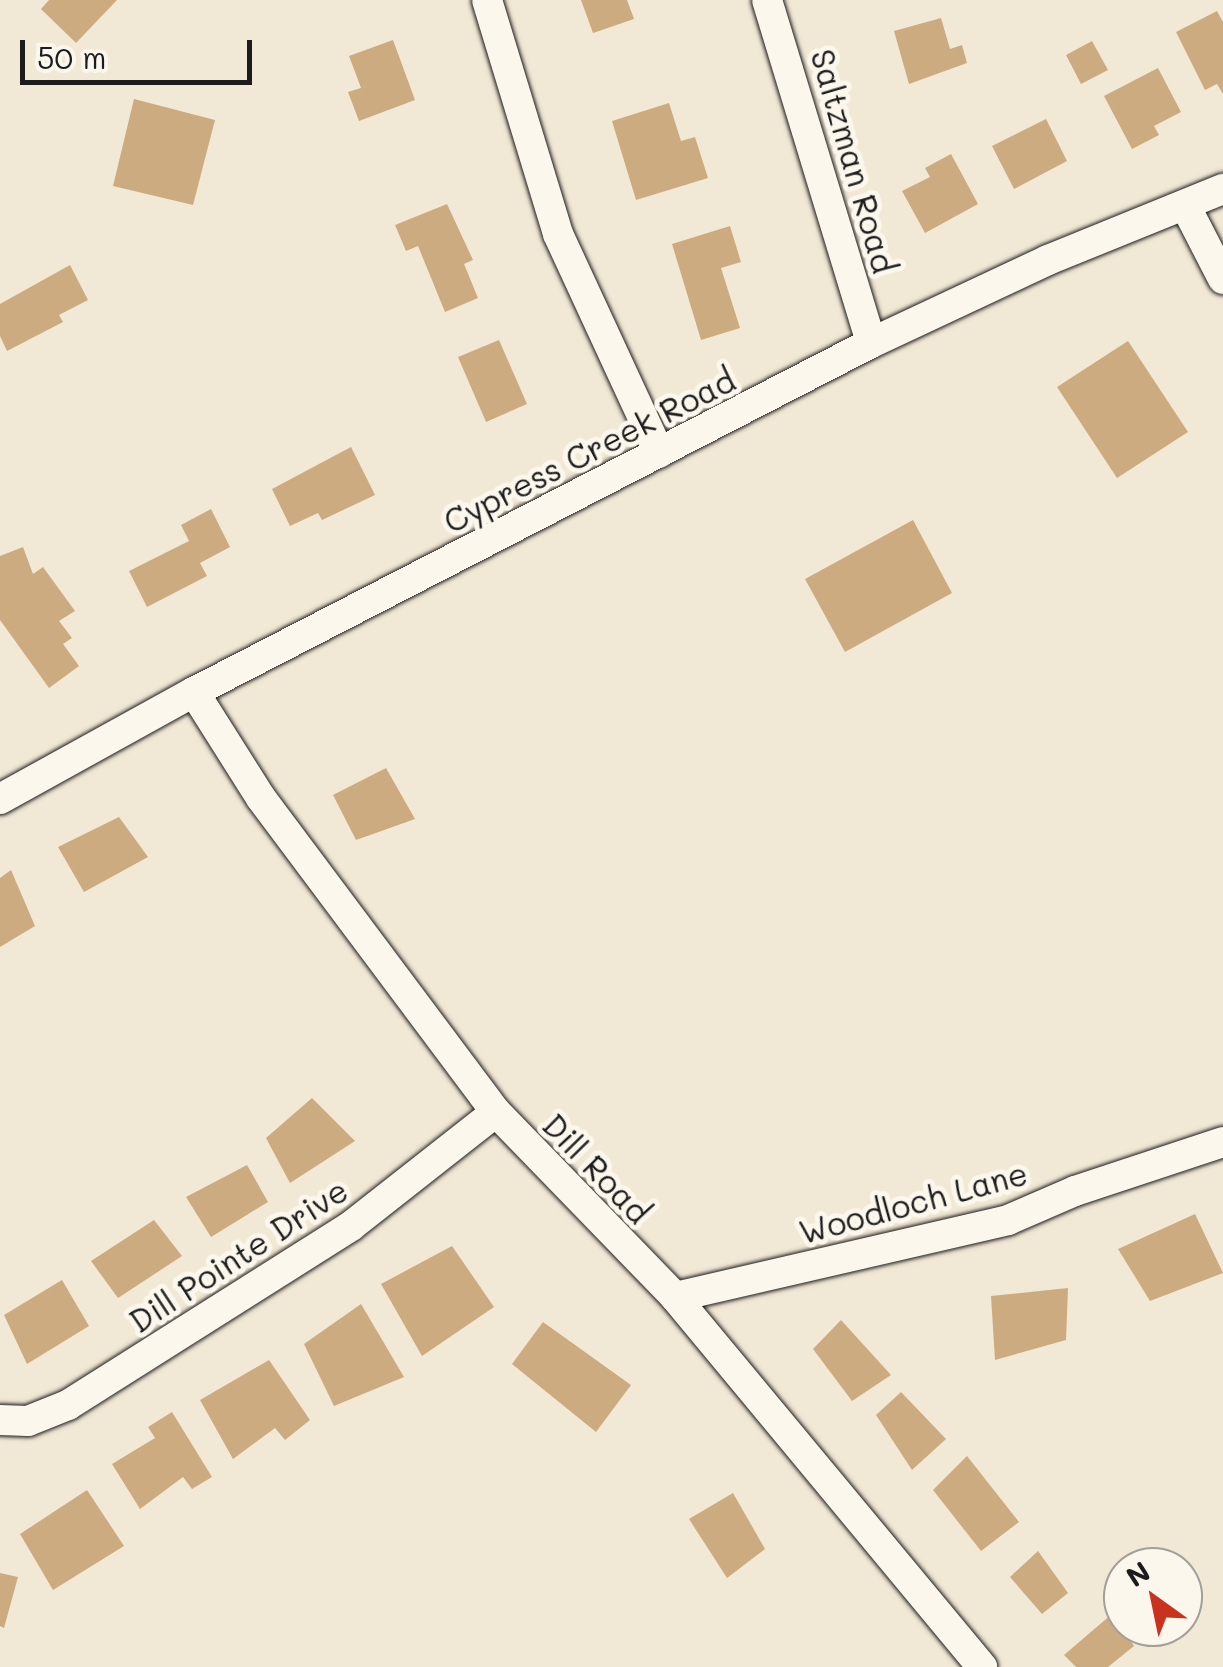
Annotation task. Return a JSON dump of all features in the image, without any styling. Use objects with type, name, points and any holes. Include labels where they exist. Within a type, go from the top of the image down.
[{"type":"street","points":[[487,0],[558,234],[659,453]]},
{"type":"street","name":"Saltzman Road","points":[[767,0],[872,343]]},
{"type":"street","name":"Cypress Creek Road","points":[[0,798],[194,692],[872,343],[1048,260],[1223,189]]},
{"type":"street","points":[[1186,207],[1223,279]]},
{"type":"street","name":"Dill Road","points":[[194,692],[261,798],[496,1112],[674,1297],[982,1667]]},
{"type":"street","name":"Dill Pointe Drive","points":[[0,1420],[28,1421],[68,1406],[351,1226],[496,1112]]},
{"type":"street","name":"Woodloch Lane","points":[[674,1297],[1008,1220],[1075,1192],[1223,1142]]},
{"type":"building","points":[[49,0],[117,0],[76,43],[41,9]]},
{"type":"building","points":[[581,0],[627,0],[634,19],[593,33]]},
{"type":"building","points":[[1217,11],[1223,22],[1223,94],[1217,84],[1205,90],[1176,32]]},
{"type":"building","points":[[941,18],[950,49],[962,45],[967,63],[909,84],[894,31]]},
{"type":"building","points":[[393,40],[415,100],[359,121],[348,92],[361,88],[349,56]]},
{"type":"building","points":[[1092,41],[1108,70],[1081,84],[1066,55]]},
{"type":"building","points":[[1158,68],[1181,112],[1154,126],[1159,135],[1132,149],[1104,96]]},
{"type":"building","points":[[134,99],[215,120],[193,205],[113,186]]},
{"type":"building","points":[[669,103],[681,141],[695,137],[708,178],[636,200],[612,121]]},
{"type":"building","points":[[1046,119],[1067,161],[1014,189],[992,146]]},
{"type":"building","points":[[951,154],[978,204],[925,233],[902,191],[930,177],[925,168]]},
{"type":"building","points":[[447,204],[473,260],[464,264],[478,298],[445,312],[418,246],[406,251],[395,225]]},
{"type":"building","points":[[730,226],[741,262],[721,268],[740,328],[701,340],[672,244]]},
{"type":"building","points":[[70,265],[88,300],[59,315],[63,322],[7,351],[0,336],[0,304]]},
{"type":"building","points":[[499,340],[527,404],[486,422],[458,357]]},
{"type":"building","points":[[1128,341],[1188,432],[1117,478],[1057,387]]},
{"type":"building","points":[[351,447],[375,495],[322,520],[318,513],[290,526],[272,489]]},
{"type":"building","points":[[211,509],[230,547],[200,563],[207,576],[147,607],[129,571],[189,541],[181,525]]},
{"type":"building","points":[[913,520],[952,593],[845,652],[805,579]]},
{"type":"building","points":[[23,547],[33,574],[43,567],[75,611],[59,621],[72,638],[63,644],[79,666],[49,688],[0,620],[0,556]]},
{"type":"building","points":[[386,768],[415,819],[356,840],[333,795]]},
{"type":"building","points":[[119,817],[148,857],[84,892],[58,847]]},
{"type":"building","points":[[11,870],[35,926],[0,947],[0,878]]},
{"type":"building","points":[[312,1098],[355,1141],[290,1183],[266,1138]]},
{"type":"building","points":[[247,1165],[268,1202],[211,1237],[186,1197]]},
{"type":"building","points":[[1195,1214],[1223,1273],[1150,1301],[1118,1249]]},
{"type":"building","points":[[154,1220],[182,1256],[118,1298],[91,1261]]},
{"type":"building","points":[[452,1246],[494,1307],[422,1356],[381,1284]]},
{"type":"building","points":[[62,1280],[89,1326],[27,1364],[4,1315]]},
{"type":"building","points":[[1068,1288],[1066,1340],[995,1360],[991,1296]]},
{"type":"building","points":[[361,1304],[404,1377],[334,1406],[304,1344]]},
{"type":"building","points":[[841,1320],[891,1375],[852,1401],[813,1349]]},
{"type":"building","points":[[543,1322],[631,1385],[596,1432],[512,1364]]},
{"type":"building","points":[[269,1360],[310,1420],[285,1440],[275,1428],[233,1459],[200,1400]]},
{"type":"building","points":[[901,1392],[946,1439],[912,1470],[876,1415]]},
{"type":"building","points":[[172,1412],[212,1477],[192,1489],[183,1477],[140,1509],[112,1464],[155,1438],[148,1427]]},
{"type":"building","points":[[967,1456],[1019,1522],[981,1551],[933,1490]]},
{"type":"building","points":[[87,1490],[124,1546],[53,1590],[20,1534]]},
{"type":"building","points":[[733,1493],[765,1549],[727,1578],[689,1519]]},
{"type":"building","points":[[1038,1551],[1068,1593],[1042,1614],[1010,1577]]},
{"type":"building","points":[[0,1573],[18,1577],[4,1628],[0,1626]]},
{"type":"building","points":[[1103,1622],[1103,1647],[1133,1647],[1108,1667],[1076,1667],[1064,1655]]}]
